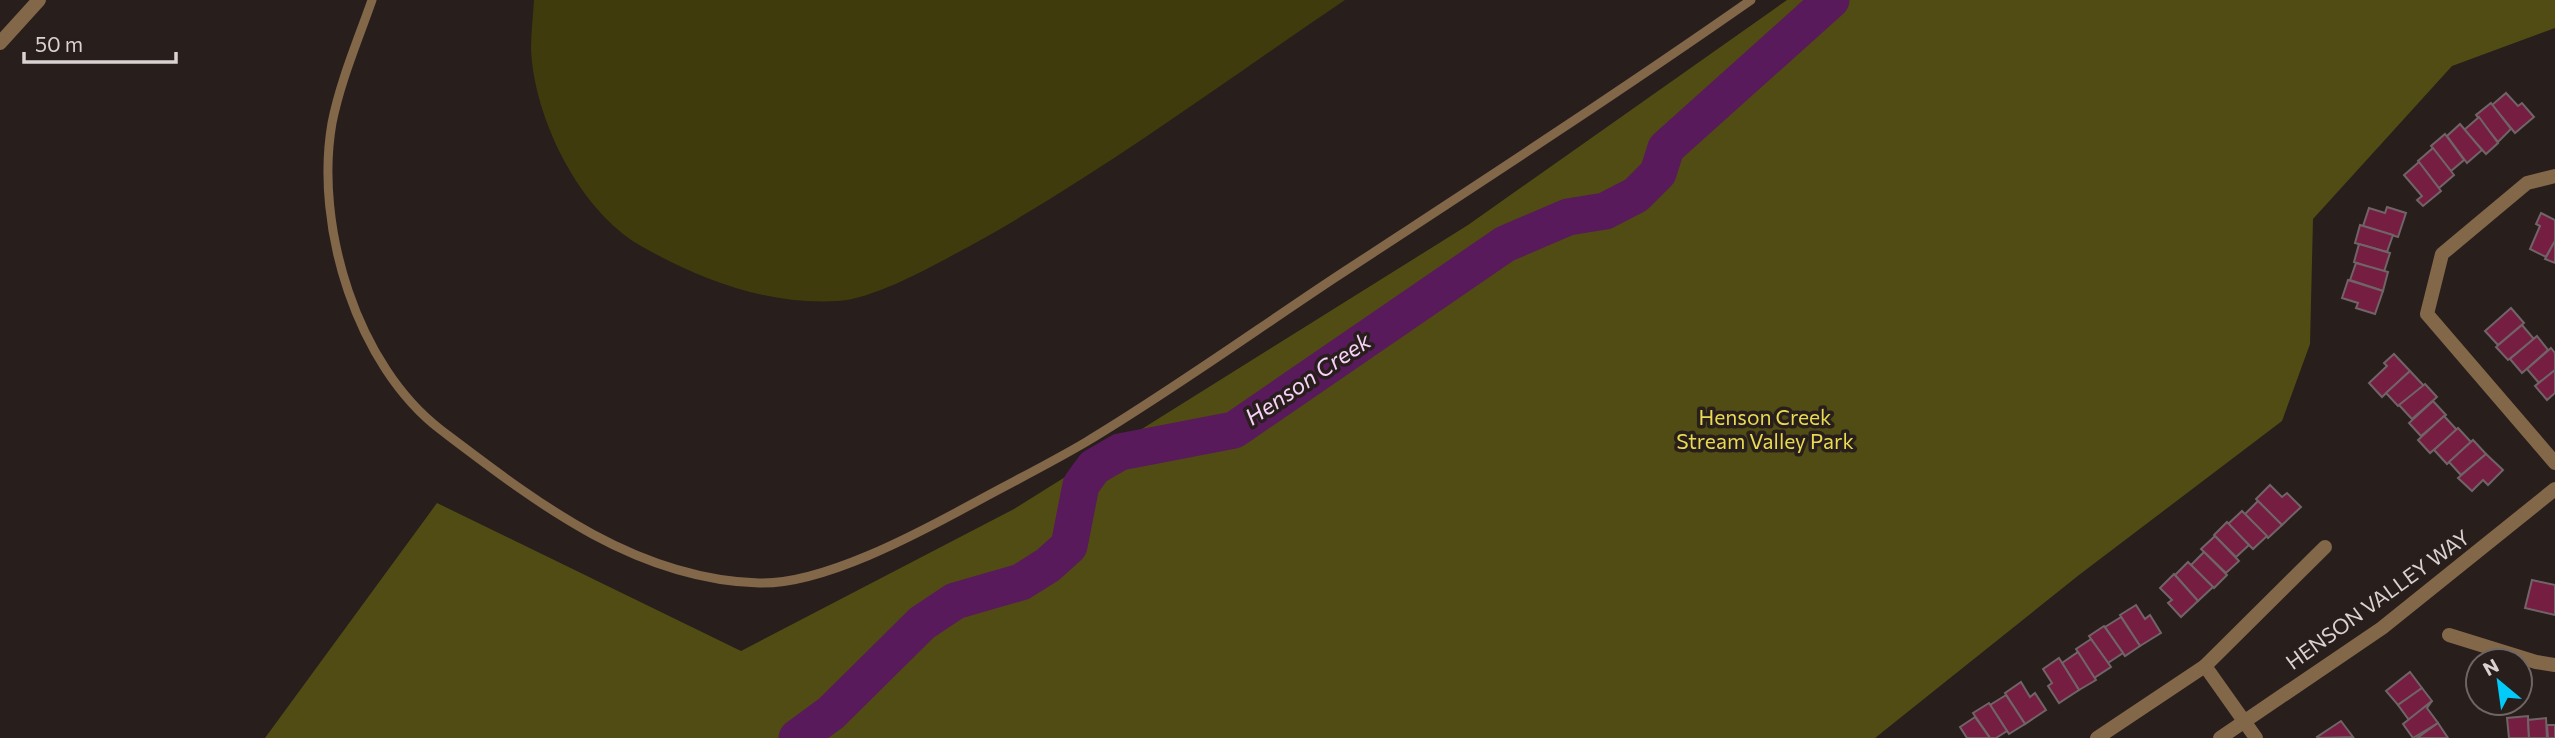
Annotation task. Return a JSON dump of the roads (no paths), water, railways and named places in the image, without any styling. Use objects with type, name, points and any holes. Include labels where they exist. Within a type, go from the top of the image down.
[{"type":"street","points":[[0,43],[39,0]]},
{"type":"street","points":[[2555,176],[2527,183],[2442,254],[2427,314],[2555,463]]},
{"type":"street","name":"HENSON VALLEY WAY","points":[[2220,738],[2382,628],[2555,489]]},
{"type":"street","points":[[2097,738],[2206,666],[2325,547]]},
{"type":"street","points":[[2449,635],[2536,662],[2555,664]]},
{"type":"street","points":[[2206,666],[2256,738]]},
{"type":"lane","points":[[372,0],[332,121],[329,190],[339,260],[358,318],[395,382],[431,422],[562,519],[641,558],[677,571],[762,583],[801,577],[904,541],[1086,442],[1751,0]]},
{"type":"waterway","name":"Henson Creek","points":[[797,738],[831,713],[922,623],[955,601],[1021,582],[1048,565],[1069,546],[1081,485],[1094,467],[1120,452],[1234,430],[1505,244],[1568,217],[1605,211],[1636,195],[1658,173],[1666,148],[1831,0]]},
{"type":"park label","name":"Henson Creek Stream Valley Park","points":[[1765,430]]}]
